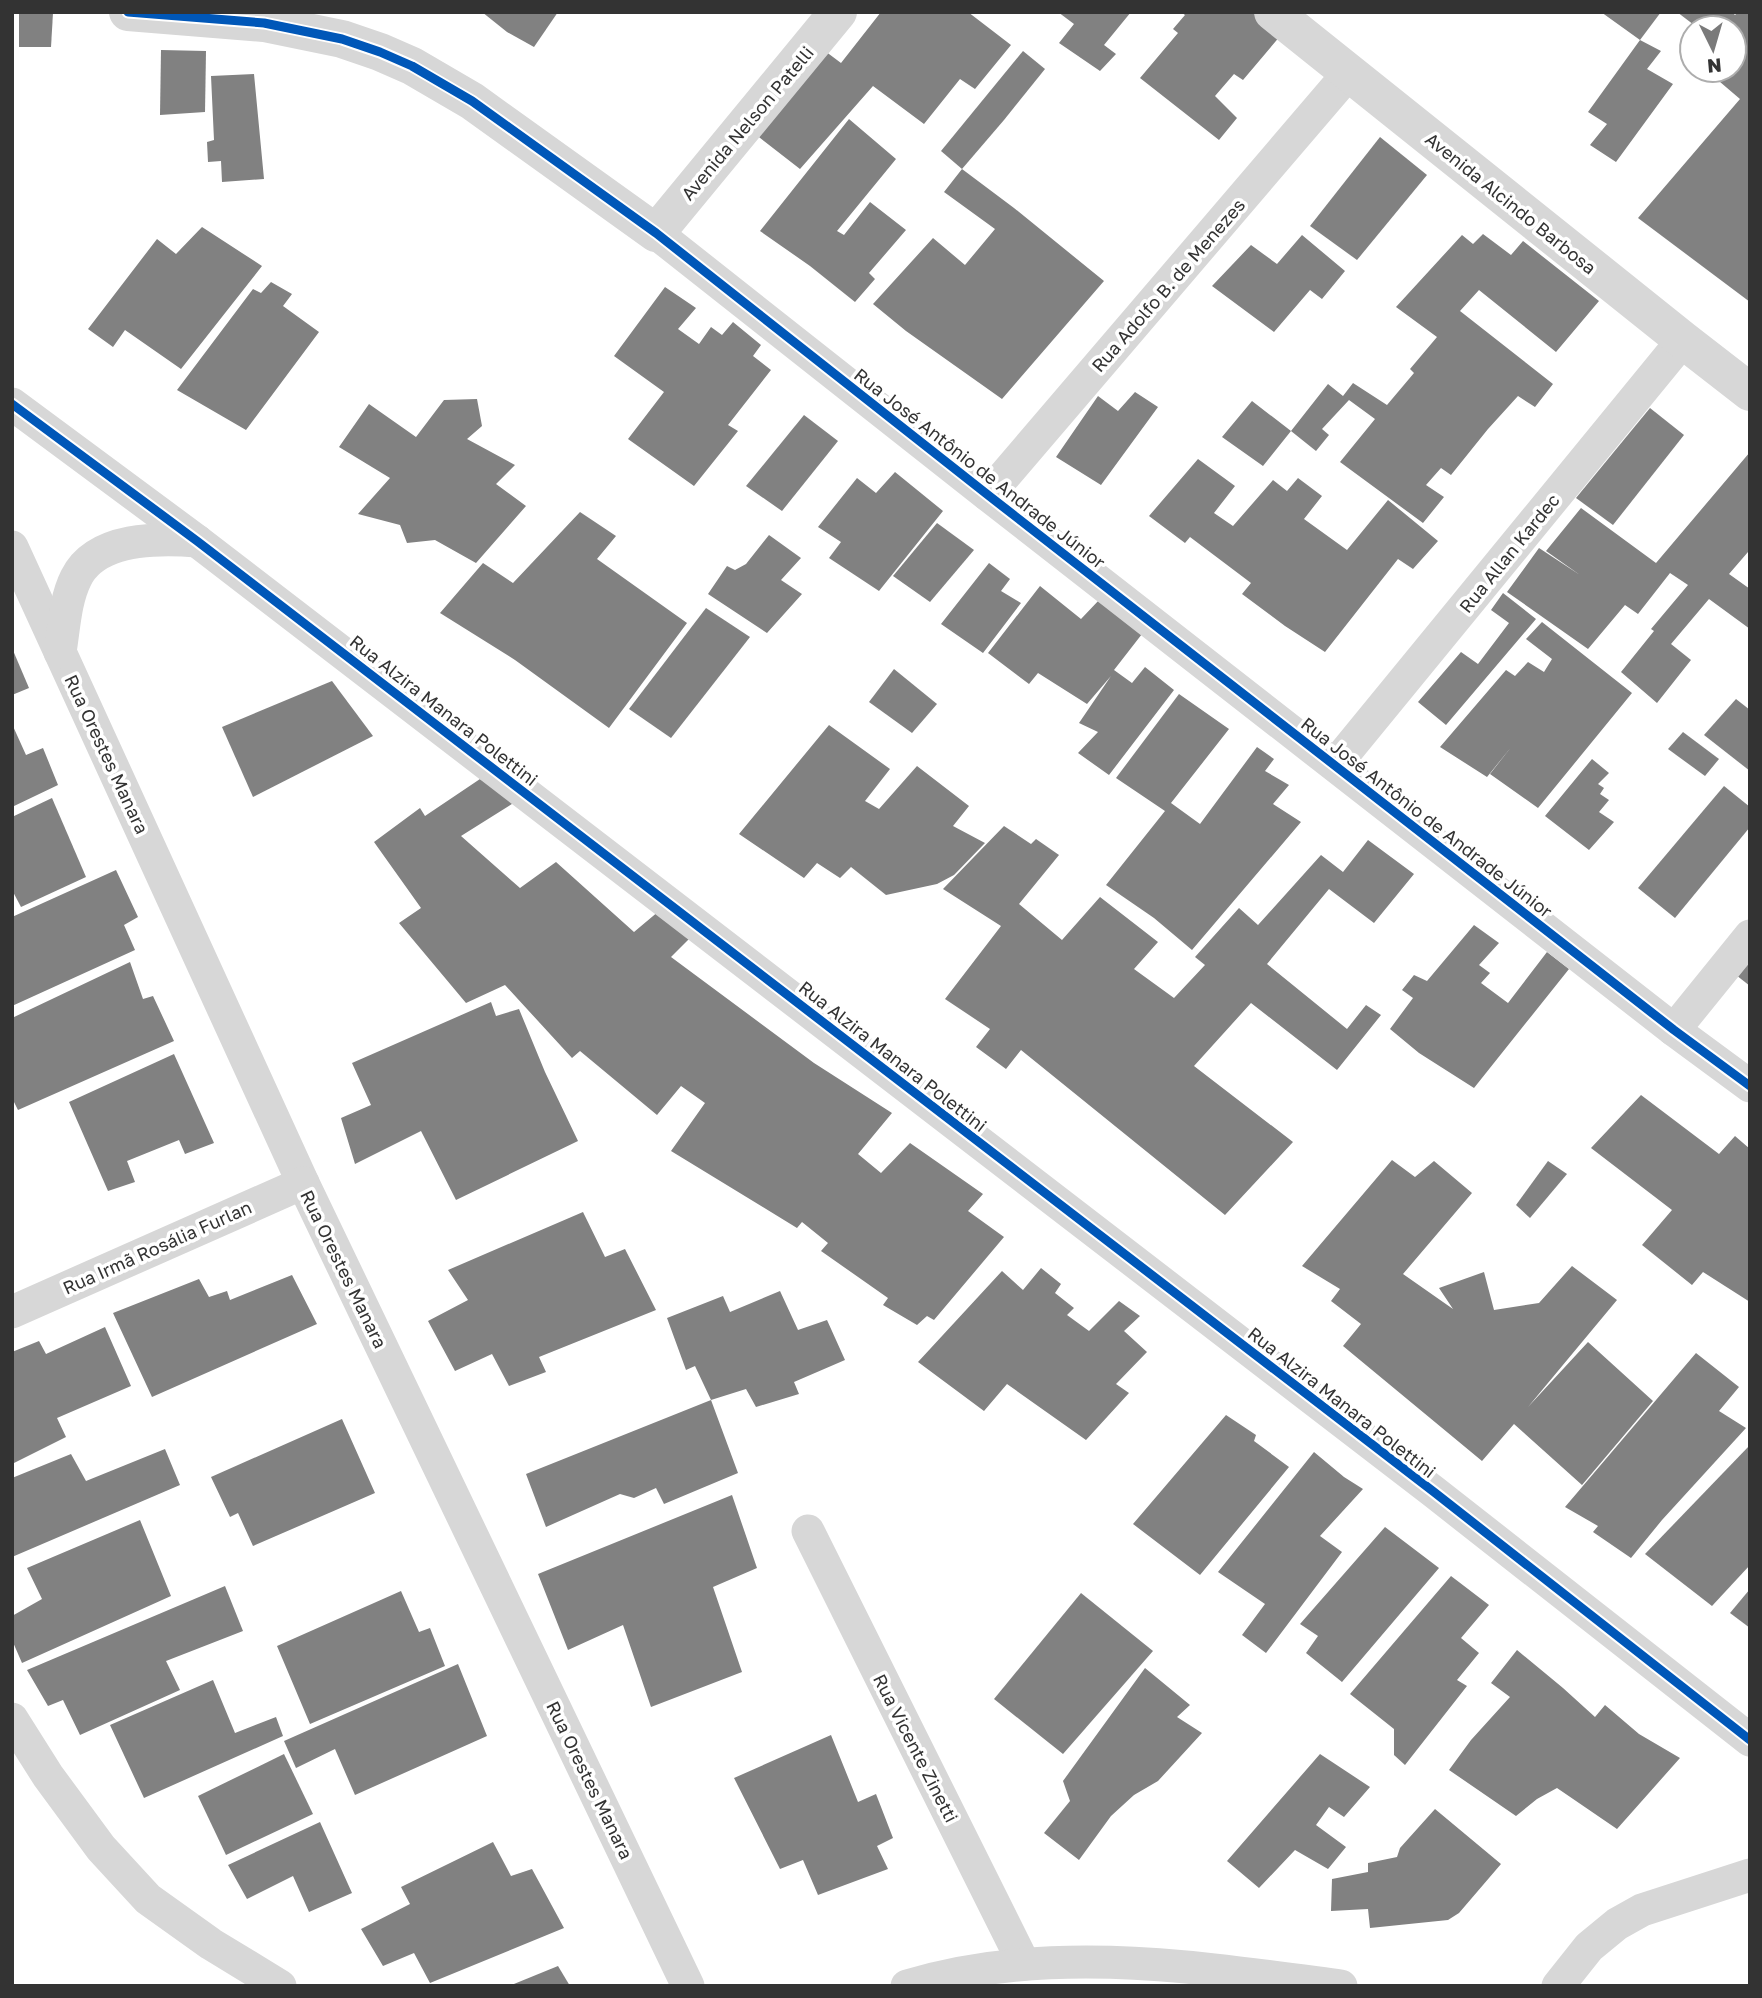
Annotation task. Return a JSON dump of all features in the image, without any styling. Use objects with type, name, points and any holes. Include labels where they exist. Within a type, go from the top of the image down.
[{"type":"street","name":"Rua José Antônio de Andrade Júnior","points":[[128,12],[264,23],[342,39],[412,66],[472,101],[656,233],[1674,1030],[1750,1086]]},
{"type":"street","name":"Avenida Nelson Patelli","points":[[656,233],[838,12]]},
{"type":"street","name":"Avenida Alcindo Barbosa","points":[[1273,12],[1750,392]]},
{"type":"street","name":"Rua Adolfo B. de Menezes","points":[[988,495],[1349,74]]},
{"type":"street","name":"Rua Allan Kardec","points":[[1335,765],[1683,341]]},
{"type":"street","name":"Rua Alzira Manara Polettini","points":[[12,404],[197,541],[1434,1492],[1750,1740]]},
{"type":"street","points":[[60,652],[73,585],[84,566],[115,547],[145,540],[197,541]]},
{"type":"street","name":"Rua Orestes Manara","points":[[12,547],[303,1183],[688,1986]]},
{"type":"street","points":[[1674,1030],[1750,936]]},
{"type":"street","name":"Rua Irmã Rosália Furlan","points":[[12,1312],[303,1183]]},
{"type":"street","name":"Rua Vicente Zinetti","points":[[808,1531],[1024,1964]]},
{"type":"street","points":[[12,1719],[48,1776],[101,1847],[148,1899],[211,1944],[280,1986]]},
{"type":"street","points":[[1558,1986],[1588,1947],[1617,1924],[1642,1910],[1750,1875]]},
{"type":"street","points":[[907,1986],[960,1973],[1024,1964],[1104,1962],[1163,1965],[1340,1986]]},
{"type":"building","points":[[482,12],[558,12],[534,47],[507,32]]},
{"type":"building","points":[[881,12],[968,12],[1011,45],[975,89],[960,79],[924,124],[873,86],[800,169],[755,134],[825,51],[841,63]]},
{"type":"building","points":[[1058,12],[1131,12],[1104,45],[1116,54],[1100,71],[1059,43],[1074,24]]},
{"type":"building","points":[[1181,12],[1253,12],[1281,35],[1243,80],[1234,74],[1215,96],[1237,118],[1219,140],[1140,78],[1178,33],[1173,29],[1185,15]]},
{"type":"building","points":[[1601,12],[1661,12],[1640,40]]},
{"type":"building","points":[[1677,12],[1734,14],[1680,14]]},
{"type":"building","points":[[1750,12],[1750,302],[1638,218],[1740,99],[1722,84],[1748,84],[1748,14],[1736,14]]},
{"type":"building","points":[[53,13],[51,47],[19,47],[19,14]]},
{"type":"building","points":[[1640,40],[1661,51],[1647,69],[1673,84],[1616,162],[1590,145],[1607,124],[1588,112]]},
{"type":"building","points":[[161,50],[206,51],[205,112],[160,115]]},
{"type":"building","points":[[1023,51],[1045,69],[962,169],[941,151]]},
{"type":"building","points":[[254,74],[264,179],[222,182],[221,161],[208,162],[207,142],[214,140],[211,76]]},
{"type":"building","points":[[849,119],[896,159],[837,231],[844,235],[870,202],[906,230],[869,273],[875,279],[855,302],[760,231]]},
{"type":"building","points":[[1380,137],[1427,175],[1357,260],[1310,226]]},
{"type":"building","points":[[962,169],[1104,281],[1002,399],[906,331],[873,304],[933,238],[965,265],[995,229],[944,192]]},
{"type":"building","points":[[202,227],[262,266],[181,369],[125,330],[113,347],[88,329],[157,239],[176,254]]},
{"type":"building","points":[[1483,234],[1511,255],[1523,241],[1599,301],[1556,352],[1479,290],[1460,311],[1553,384],[1535,407],[1518,396],[1451,475],[1441,468],[1426,485],[1444,497],[1423,523],[1340,462],[1375,419],[1349,400],[1322,429],[1329,435],[1316,451],[1291,431],[1328,384],[1343,396],[1353,383],[1387,405],[1414,373],[1410,369],[1437,337],[1396,307],[1462,235],[1473,244]]},
{"type":"building","points":[[1302,235],[1345,271],[1322,299],[1310,290],[1274,332],[1212,286],[1251,245],[1277,264]]},
{"type":"building","points":[[271,282],[292,294],[283,306],[319,332],[246,430],[177,390],[253,289],[261,293]]},
{"type":"building","points":[[665,287],[696,308],[678,329],[699,344],[711,327],[722,335],[733,322],[761,345],[753,356],[771,370],[728,425],[738,431],[694,486],[628,439],[664,392],[614,356]]},
{"type":"building","points":[[1135,392],[1158,407],[1101,485],[1056,457],[1098,396],[1118,411]]},
{"type":"building","points":[[477,399],[482,426],[467,439],[515,465],[496,484],[526,506],[476,563],[435,540],[407,543],[400,525],[358,514],[390,478],[339,447],[369,404],[416,437],[444,400]]},
{"type":"building","points":[[1252,401],[1291,431],[1263,466],[1222,437]]},
{"type":"building","points":[[1650,408],[1684,435],[1613,525],[1576,498]]},
{"type":"building","points":[[804,415],[838,441],[782,511],[746,486]]},
{"type":"building","points":[[1750,452],[1750,553],[1748,552],[1729,574],[1750,589],[1750,629],[1709,599],[1671,644],[1691,660],[1657,703],[1621,672],[1654,631],[1651,629],[1688,585],[1670,573],[1638,614],[1625,605],[1588,649],[1507,592],[1539,548],[1580,575],[1546,551],[1581,508],[1656,563]]},
{"type":"building","points":[[1198,459],[1235,486],[1214,513],[1233,526],[1273,480],[1287,491],[1298,478],[1322,496],[1304,519],[1347,550],[1388,500],[1438,541],[1413,569],[1398,559],[1325,652],[1242,594],[1251,583],[1190,537],[1185,543],[1149,516]]},
{"type":"building","points":[[895,472],[943,511],[879,591],[829,558],[841,542],[818,527],[857,478],[876,493]]},
{"type":"building","points":[[580,512],[616,536],[597,559],[687,623],[609,728],[515,660],[440,613],[483,563],[513,583]]},
{"type":"building","points":[[937,523],[974,550],[930,602],[893,576]]},
{"type":"building","points":[[769,535],[801,558],[781,580],[802,594],[767,633],[708,594],[727,566],[735,570],[746,564]]},
{"type":"building","points":[[989,563],[1010,579],[1001,591],[1021,603],[983,653],[941,624]]},
{"type":"building","points":[[1040,586],[1081,619],[1100,599],[1142,634],[1114,670],[1132,683],[1145,667],[1174,690],[1109,775],[1078,753],[1098,732],[1079,723],[1111,676],[1087,704],[1038,673],[1029,684],[988,653]]},
{"type":"building","points":[[1503,593],[1536,619],[1446,725],[1418,702],[1461,652],[1478,664],[1509,623],[1491,610]]},
{"type":"building","points":[[706,608],[750,637],[671,738],[629,709]]},
{"type":"building","points":[[1542,622],[1632,693],[1538,808],[1490,774],[1512,746],[1487,777],[1440,747],[1506,670],[1515,676],[1528,662],[1544,672],[1552,659],[1526,639]]},
{"type":"building","points":[[12,648],[29,688],[12,695]]},
{"type":"building","points":[[894,669],[937,704],[912,733],[869,702]]},
{"type":"building","points":[[332,681],[373,736],[253,797],[222,727]]},
{"type":"building","points":[[1179,694],[1229,729],[1171,803],[1200,824],[1257,747],[1274,759],[1265,771],[1289,785],[1273,804],[1301,822],[1192,950],[1154,918],[1106,885],[1165,811],[1116,778]]},
{"type":"building","points":[[1736,699],[1750,710],[1750,771],[1704,735]]},
{"type":"building","points":[[12,724],[26,755],[43,748],[58,785],[12,807]]},
{"type":"building","points":[[829,725],[890,769],[865,801],[879,809],[917,766],[969,806],[953,826],[985,843],[954,875],[937,884],[886,895],[851,867],[840,878],[817,863],[804,878],[739,834]]},
{"type":"building","points":[[1683,732],[1719,759],[1705,776],[1668,749]]},
{"type":"building","points":[[1592,759],[1609,773],[1598,784],[1604,788],[1600,794],[1609,800],[1599,812],[1614,822],[1589,850],[1545,816]]},
{"type":"building","points":[[480,779],[515,802],[461,836],[520,888],[556,862],[634,932],[659,911],[692,936],[671,957],[814,1063],[892,1113],[858,1154],[881,1173],[910,1143],[983,1194],[968,1211],[1004,1237],[934,1320],[927,1316],[917,1325],[883,1305],[888,1298],[821,1251],[828,1243],[802,1222],[797,1228],[671,1151],[705,1103],[681,1086],[657,1115],[580,1051],[572,1058],[505,985],[466,1003],[399,923],[421,908],[374,842],[420,808],[425,816]]},
{"type":"building","points":[[1724,786],[1750,807],[1750,827],[1675,918],[1638,888]]},
{"type":"building","points":[[52,798],[86,877],[21,907],[12,890],[12,817]]},
{"type":"building","points":[[1004,826],[1031,844],[1036,839],[1059,855],[1019,904],[1062,940],[1100,897],[1158,942],[1134,969],[1174,998],[1205,965],[1195,957],[1239,908],[1258,925],[1321,855],[1343,872],[1368,840],[1414,874],[1374,923],[1329,889],[1267,964],[1347,1029],[1366,1005],[1381,1015],[1337,1070],[1251,1003],[1194,1066],[1293,1142],[1225,1215],[1021,1050],[1006,1069],[976,1047],[990,1029],[945,999],[1001,926],[943,889]]},
{"type":"building","points":[[116,870],[138,917],[124,925],[135,950],[12,1006],[12,917]]},
{"type":"building","points":[[1474,925],[1499,943],[1479,965],[1490,973],[1481,983],[1508,1003],[1547,952],[1569,969],[1474,1088],[1419,1053],[1390,1029],[1413,998],[1402,990],[1414,975],[1427,981]]},
{"type":"building","points":[[1750,956],[1750,986],[1736,975]]},
{"type":"building","points":[[130,962],[143,999],[153,996],[174,1041],[18,1110],[12,1098],[12,1018]]},
{"type":"building","points":[[491,1002],[496,1016],[519,1009],[578,1141],[456,1200],[421,1131],[355,1164],[341,1118],[371,1105],[352,1063]]},
{"type":"building","points":[[174,1054],[214,1143],[185,1154],[179,1140],[127,1161],[135,1182],[108,1191],[69,1102]]},
{"type":"building","points":[[1641,1095],[1719,1154],[1735,1136],[1750,1149],[1750,1302],[1703,1272],[1692,1285],[1642,1245],[1672,1210],[1591,1148]]},
{"type":"building","points":[[1392,1160],[1415,1177],[1434,1161],[1472,1193],[1403,1274],[1453,1309],[1439,1288],[1484,1272],[1494,1310],[1539,1303],[1572,1266],[1617,1300],[1528,1407],[1588,1342],[1653,1401],[1582,1485],[1514,1424],[1482,1461],[1343,1346],[1361,1324],[1331,1301],[1340,1289],[1302,1266]]},
{"type":"building","points":[[1548,1161],[1567,1174],[1530,1218],[1516,1205]]},
{"type":"building","points":[[583,1212],[605,1257],[625,1249],[656,1310],[539,1357],[546,1372],[509,1386],[492,1354],[455,1371],[428,1321],[468,1300],[448,1270]]},
{"type":"building","points":[[1041,1268],[1061,1284],[1055,1293],[1074,1308],[1067,1315],[1089,1331],[1119,1301],[1140,1316],[1124,1331],[1147,1352],[1116,1384],[1129,1393],[1086,1440],[1007,1384],[984,1411],[918,1362],[1002,1271],[1023,1290]]},
{"type":"building","points":[[292,1275],[317,1324],[152,1397],[113,1313],[199,1279],[209,1297],[227,1291],[230,1300]]},
{"type":"building","points":[[780,1291],[798,1330],[827,1320],[845,1360],[794,1382],[799,1394],[756,1407],[746,1389],[711,1400],[695,1366],[686,1370],[667,1318],[723,1296],[730,1312]]},
{"type":"building","points":[[105,1327],[131,1386],[57,1418],[66,1437],[12,1464],[12,1352],[39,1341],[46,1354]]},
{"type":"building","points":[[1696,1353],[1739,1387],[1719,1411],[1746,1428],[1631,1558],[1593,1532],[1598,1526],[1565,1507]]},
{"type":"building","points":[[711,1400],[738,1473],[664,1504],[656,1488],[634,1498],[620,1494],[546,1527],[526,1474]]},
{"type":"building","points":[[1226,1415],[1256,1435],[1254,1441],[1289,1467],[1200,1575],[1133,1524]]},
{"type":"building","points":[[342,1419],[375,1493],[253,1546],[238,1513],[230,1517],[211,1477]]},
{"type":"building","points":[[1750,1445],[1750,1565],[1712,1606],[1645,1554]]},
{"type":"building","points":[[165,1449],[180,1485],[12,1557],[12,1478],[71,1454],[86,1481]]},
{"type":"building","points":[[1314,1452],[1363,1489],[1320,1536],[1342,1552],[1266,1653],[1242,1635],[1265,1604],[1218,1572]]},
{"type":"building","points":[[732,1495],[757,1568],[713,1587],[742,1672],[651,1707],[623,1625],[568,1650],[538,1574]]},
{"type":"building","points":[[140,1520],[171,1596],[22,1663],[12,1640],[12,1616],[42,1599],[27,1568]]},
{"type":"building","points":[[1385,1527],[1439,1568],[1342,1682],[1306,1653],[1318,1636],[1300,1624]]},
{"type":"building","points":[[1451,1576],[1489,1605],[1461,1638],[1479,1653],[1457,1680],[1467,1686],[1405,1765],[1394,1755],[1394,1729],[1350,1694]]},
{"type":"building","points":[[225,1586],[243,1631],[166,1661],[180,1690],[80,1735],[63,1700],[48,1706],[27,1670]]},
{"type":"building","points":[[1750,1589],[1750,1628],[1730,1613]]},
{"type":"building","points":[[401,1591],[419,1632],[430,1628],[445,1666],[310,1724],[277,1646]]},
{"type":"building","points":[[1081,1593],[1153,1651],[1063,1754],[994,1699]]},
{"type":"building","points":[[1517,1650],[1595,1717],[1605,1705],[1639,1734],[1680,1758],[1617,1829],[1557,1788],[1537,1799],[1516,1816],[1449,1770],[1471,1740],[1510,1697],[1491,1683]]},
{"type":"building","points":[[458,1664],[487,1736],[355,1795],[335,1749],[296,1768],[284,1741]]},
{"type":"building","points":[[1145,1668],[1190,1705],[1177,1717],[1202,1733],[1158,1781],[1134,1795],[1111,1816],[1079,1860],[1044,1833],[1070,1801],[1063,1781]]},
{"type":"building","points":[[213,1680],[235,1733],[276,1717],[283,1736],[144,1798],[110,1725]]},
{"type":"building","points":[[831,1735],[858,1802],[876,1794],[893,1838],[877,1846],[888,1869],[818,1895],[803,1860],[780,1869],[734,1778]]},
{"type":"building","points":[[284,1754],[313,1814],[226,1855],[198,1796]]},
{"type":"building","points":[[1320,1754],[1370,1787],[1344,1817],[1329,1807],[1316,1825],[1346,1847],[1328,1869],[1295,1850],[1259,1888],[1227,1861]]},
{"type":"building","points":[[1435,1809],[1501,1864],[1459,1913],[1448,1920],[1370,1928],[1368,1909],[1331,1911],[1332,1879],[1368,1872],[1368,1863],[1397,1857],[1400,1848]]},
{"type":"building","points":[[320,1822],[352,1893],[309,1912],[293,1876],[247,1899],[228,1865]]},
{"type":"building","points":[[493,1842],[511,1876],[532,1869],[564,1928],[430,1983],[414,1953],[383,1966],[361,1929],[410,1904],[401,1887]]},
{"type":"building","points":[[558,1966],[570,1986],[509,1986]]},
{"type":"cycle path","points":[[128,12],[264,23],[342,39],[412,66],[472,101],[656,233],[1674,1030],[1750,1086]]},
{"type":"cycle path","points":[[12,404],[197,541],[1434,1492],[1750,1740]]}]
